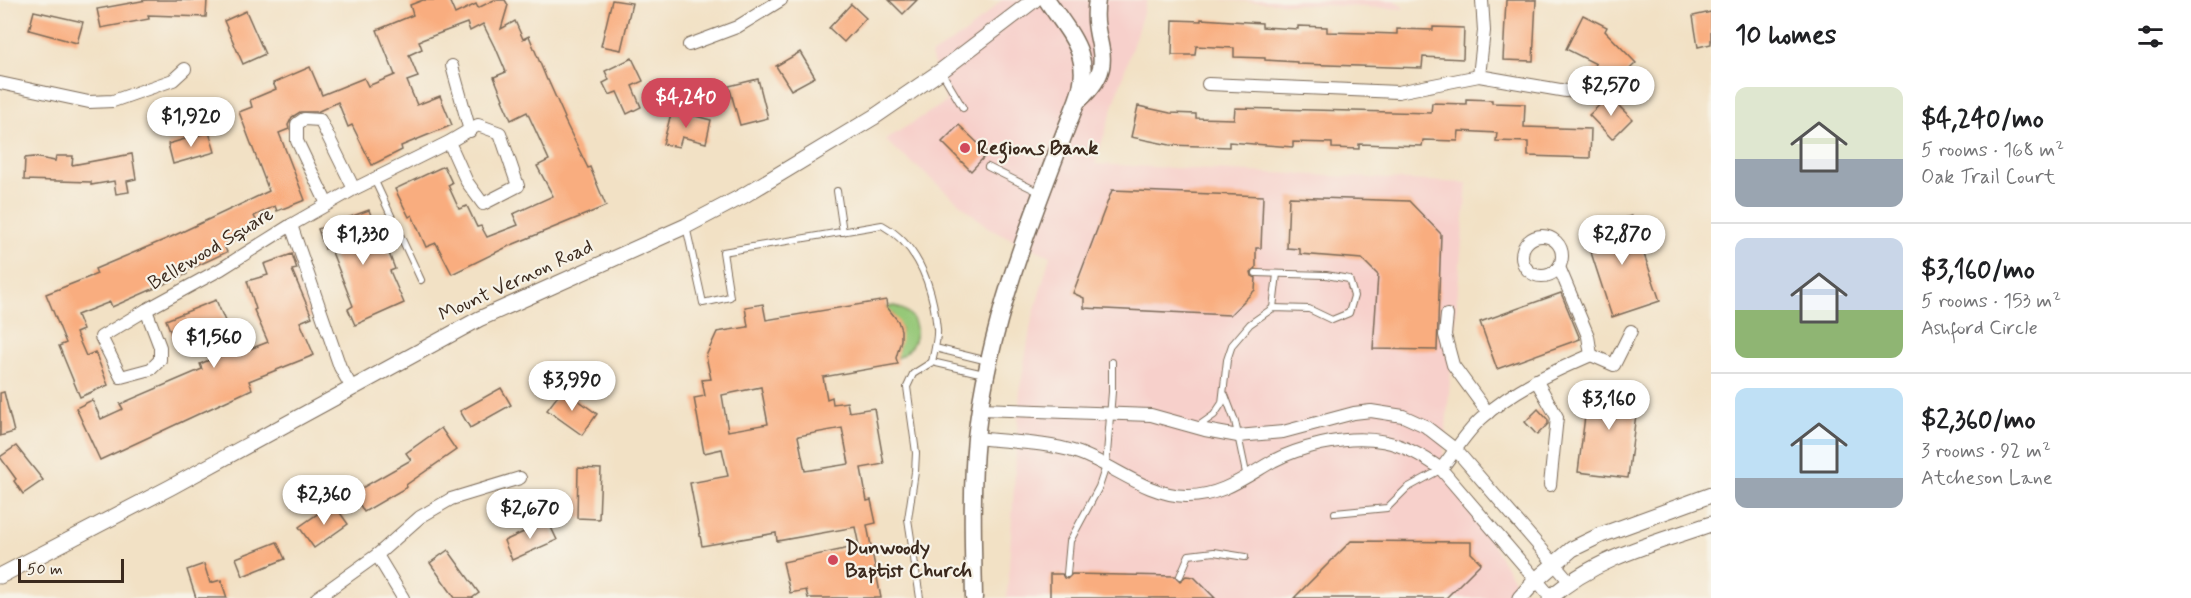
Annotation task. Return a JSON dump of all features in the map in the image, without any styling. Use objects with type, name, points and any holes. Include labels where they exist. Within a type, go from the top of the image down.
[{"type":"main road","points":[[974,598],[972,512],[976,438],[988,368],[1008,286],[1084,77],[1082,59],[1076,43],[1047,0]]},
{"type":"main road","points":[[1077,101],[1092,87],[1101,71],[1102,61],[1095,14],[1096,0]]},
{"type":"street","points":[[689,45],[737,27],[781,0]]},
{"type":"street","name":"Mount Vernon Road","points":[[0,576],[171,487],[479,320],[686,226],[743,196],[874,117],[941,71],[1034,0]]},
{"type":"street","points":[[1479,76],[1484,31],[1482,0]]},
{"type":"street","points":[[452,66],[470,131]]},
{"type":"street","points":[[0,83],[89,102],[113,101],[173,80],[185,69]]},
{"type":"street","points":[[1208,84],[1398,92],[1479,76],[1566,91]]},
{"type":"street","points":[[327,204],[297,141],[297,124],[304,119],[320,120],[354,189]]},
{"type":"street","name":"Bellewood Square","points":[[146,310],[160,347],[160,360],[151,369],[121,377],[101,336],[146,310],[221,269],[327,204],[478,125],[500,133],[518,186],[483,204],[466,182],[449,142]]},
{"type":"street","points":[[291,225],[340,367],[352,388]]},
{"type":"street","points":[[1559,267],[1588,336],[1591,356]]},
{"type":"street","points":[[1448,315],[1445,335],[1453,365],[1488,413]]},
{"type":"street","points":[[1441,469],[1480,419],[1488,413],[1536,380],[1591,356],[1614,365],[1631,331]]},
{"type":"street","points":[[1536,380],[1557,417],[1550,485]]},
{"type":"street","points":[[980,410],[1151,415],[1197,428],[1238,436],[1283,432],[1337,417],[1371,411],[1388,413],[1425,426],[1455,450],[1570,582]]},
{"type":"street","points":[[976,438],[1063,449],[1085,456],[1146,487],[1186,496],[1212,493],[1236,484],[1286,455],[1309,447],[1347,439],[1375,439],[1389,442],[1424,457],[1441,469],[1550,597],[1582,574],[1607,560],[1711,524]]},
{"type":"street","points":[[317,598],[377,555],[420,518],[451,500],[520,477]]},
{"type":"street","points":[[1520,598],[1536,580],[1572,549],[1601,535],[1711,495]]},
{"type":"street","points":[[377,555],[403,598]]},
{"type":"lane","points":[[941,71],[963,108]]},
{"type":"lane","points":[[988,167],[1042,194]]},
{"type":"lane","points":[[374,179],[421,280]]},
{"type":"lane","points":[[837,191],[843,232]]},
{"type":"lane","points":[[686,226],[703,303],[730,297],[723,252],[882,225],[896,233],[910,247],[925,271],[937,330],[932,362]]},
{"type":"lane","points":[[1197,428],[1214,415],[1222,403],[1225,394],[1225,375],[1232,345],[1250,324],[1273,308],[1309,309],[1332,320],[1348,312],[1354,296],[1349,279],[1326,275],[1256,273]]},
{"type":"lane","points":[[1273,308],[1277,274]]},
{"type":"lane","points":[[935,348],[988,368]]},
{"type":"lane","points":[[920,598],[908,519],[916,453],[908,387],[913,374],[932,362],[988,368]]},
{"type":"lane","points":[[1067,574],[1070,541],[1100,487],[1106,466],[1112,362]]},
{"type":"lane","points":[[1225,394],[1235,420],[1247,478]]},
{"type":"lane","points":[[1335,513],[1387,508],[1407,488],[1441,469]]},
{"type":"lane","points":[[1180,576],[1189,555],[1214,552],[1245,557]]},
{"type":"shaded area","points":[[1002,0],[1147,0],[1095,164],[1467,183],[1443,463],[1525,598],[1007,598],[1020,389],[1031,324],[1050,256],[990,229],[885,140],[946,102],[931,55],[967,32]]},
{"type":"shaded area","points":[[1218,0],[1394,0],[1405,9]]},
{"type":"green space","points":[[895,306],[907,312],[913,319],[916,332],[908,351],[896,358],[895,351],[898,350],[901,330],[892,313],[888,313],[887,307]]},
{"type":"building","points":[[147,0],[207,0],[206,17],[148,15],[149,19],[101,28],[97,9]]},
{"type":"building","points":[[423,0],[449,0],[455,14],[476,4],[478,8],[494,0],[505,0],[508,5],[501,29],[515,21],[523,39],[529,36],[564,119],[588,168],[590,167],[606,206],[509,246],[452,274],[436,243],[426,247],[412,215],[409,217],[395,189],[444,166],[452,183],[448,185],[459,209],[467,206],[477,227],[481,226],[487,237],[518,225],[513,214],[553,196],[537,166],[549,160],[527,112],[511,120],[502,100],[494,77],[506,72],[495,46],[495,48],[483,24],[470,31],[467,23],[419,41],[422,49],[409,55],[418,77],[407,81],[417,105],[440,96],[452,125],[401,146],[402,150],[372,165],[352,125],[348,127],[338,102],[317,112],[300,112],[292,117],[288,125],[289,129],[279,133],[305,200],[277,211],[275,206],[254,216],[260,228],[224,246],[227,252],[186,271],[187,274],[112,307],[110,302],[77,315],[83,330],[76,333],[86,356],[95,352],[108,385],[80,397],[59,346],[66,343],[46,294],[97,274],[95,269],[171,237],[269,191],[239,112],[252,107],[250,100],[276,89],[273,83],[310,67],[322,95],[364,78],[368,86],[395,75],[377,30],[413,15],[410,5]]},
{"type":"building","points":[[612,0],[632,3],[621,50],[601,46]]},
{"type":"building","points":[[889,0],[917,0],[903,14]]},
{"type":"building","points":[[1506,0],[1536,0],[1533,61],[1503,60]]},
{"type":"building","points":[[851,4],[866,18],[844,42],[829,28]]},
{"type":"building","points":[[34,11],[83,22],[77,43],[29,30]]},
{"type":"building","points":[[246,11],[265,54],[243,64],[224,21]]},
{"type":"building","points":[[1711,12],[1711,44],[1698,47],[1693,16]]},
{"type":"building","points":[[1583,15],[1607,27],[1605,31],[1636,63],[1611,87],[1592,68],[1596,64],[1566,49]]},
{"type":"building","points":[[1201,19],[1262,23],[1262,27],[1298,29],[1298,26],[1327,27],[1327,32],[1397,34],[1397,29],[1464,28],[1463,59],[1423,57],[1422,68],[1297,64],[1297,62],[1265,60],[1265,58],[1234,57],[1234,48],[1196,46],[1195,55],[1172,55],[1173,20],[1201,21]]},
{"type":"building","points":[[800,52],[815,77],[791,90],[776,66]]},
{"type":"building","points":[[632,58],[643,81],[632,86],[641,107],[627,114],[617,92],[609,95],[603,83],[609,80],[605,71]]},
{"type":"building","points":[[758,79],[768,118],[740,125],[729,86]]},
{"type":"building","points":[[1609,96],[1632,119],[1612,139],[1589,115]]},
{"type":"building","points":[[1466,99],[1525,104],[1524,127],[1591,129],[1590,158],[1528,156],[1528,142],[1496,141],[1497,133],[1459,131],[1458,141],[1423,140],[1422,146],[1359,144],[1359,149],[1332,148],[1332,143],[1293,142],[1293,147],[1229,142],[1229,147],[1170,145],[1131,137],[1138,106],[1170,113],[1196,114],[1196,118],[1234,119],[1235,108],[1431,113],[1432,103],[1466,104]]},
{"type":"building","points":[[672,110],[711,120],[706,143],[682,137],[679,147],[663,144]]},
{"type":"building","name":"Regions Bank","points":[[959,125],[988,153],[971,171],[942,142]]},
{"type":"building","points":[[209,132],[215,152],[173,164],[168,144]]},
{"type":"building","points":[[132,154],[136,179],[127,181],[129,192],[116,194],[114,181],[91,185],[91,182],[24,180],[25,158],[34,157],[55,161],[56,156],[73,156],[72,165]]},
{"type":"building","points":[[1112,190],[1263,196],[1261,248],[1256,248],[1256,268],[1251,272],[1256,278],[1255,290],[1230,315],[1084,308],[1084,298],[1073,293]]},
{"type":"building","points":[[1289,197],[1409,201],[1441,234],[1437,350],[1373,349],[1378,275],[1362,259],[1300,254],[1300,249],[1287,248]]},
{"type":"building","points":[[369,210],[381,242],[384,240],[395,269],[390,271],[404,303],[355,325],[348,309],[353,306],[330,247],[325,249],[318,229]]},
{"type":"building","points":[[1631,216],[1660,301],[1612,317],[1584,231]]},
{"type":"building","points":[[292,254],[297,269],[292,270],[312,317],[300,322],[314,355],[249,381],[252,389],[100,460],[76,408],[92,400],[101,419],[123,409],[120,404],[202,369],[200,364],[235,349],[237,354],[268,342],[254,310],[256,309],[247,281],[268,275],[264,264]]},
{"type":"building","points":[[1561,293],[1580,339],[1497,369],[1480,322]]},
{"type":"building","points":[[216,300],[228,328],[187,345],[184,338],[174,341],[166,320]]},
{"type":"building","points":[[886,300],[887,307],[898,321],[901,340],[896,358],[898,364],[823,377],[827,399],[832,397],[833,404],[847,402],[849,412],[874,408],[884,464],[861,468],[867,501],[871,500],[876,523],[867,525],[881,598],[808,598],[806,590],[790,593],[783,562],[859,546],[855,527],[777,541],[776,533],[702,546],[690,483],[728,476],[722,449],[704,453],[694,398],[705,396],[702,380],[711,379],[706,356],[717,332],[748,327],[745,307],[763,304],[766,320]],"holes":[[[761,387],[768,424],[728,431],[722,395]],[[842,428],[849,464],[805,471],[798,436]]]},
{"type":"building","points":[[1589,384],[1639,390],[1628,478],[1578,472]]},
{"type":"building","points":[[501,388],[511,405],[470,428],[460,411]]},
{"type":"building","points":[[563,389],[597,414],[582,435],[547,410]]},
{"type":"building","points":[[4,392],[14,432],[0,436],[0,393]]},
{"type":"building","points":[[1538,409],[1548,420],[1548,424],[1537,435],[1525,422]]},
{"type":"building","points":[[441,428],[456,450],[406,485],[407,487],[364,512],[353,493],[411,460],[406,453]]},
{"type":"building","points":[[16,446],[43,480],[23,494],[14,481],[16,479],[0,457]]},
{"type":"building","points":[[578,468],[601,469],[599,519],[577,518]]},
{"type":"building","points":[[333,503],[348,524],[314,548],[299,527]]},
{"type":"building","points":[[548,521],[557,540],[512,560],[504,541]]},
{"type":"building","points":[[1351,541],[1471,542],[1471,553],[1481,563],[1446,598],[1294,598]]},
{"type":"building","points":[[277,542],[285,559],[243,576],[236,558]]},
{"type":"building","points":[[448,550],[479,593],[472,598],[455,598],[430,563]]},
{"type":"building","points":[[204,564],[210,583],[221,580],[227,598],[196,598],[187,570]]},
{"type":"building","points":[[1050,574],[1062,574],[1067,579],[1072,574],[1175,576],[1180,581],[1186,576],[1194,577],[1215,598],[1050,598]]},
{"type":"place","name":"Regions Bank","points":[[965,148]]},
{"type":"place","name":"Dunwoody Baptist Church","points":[[833,560]]}]
